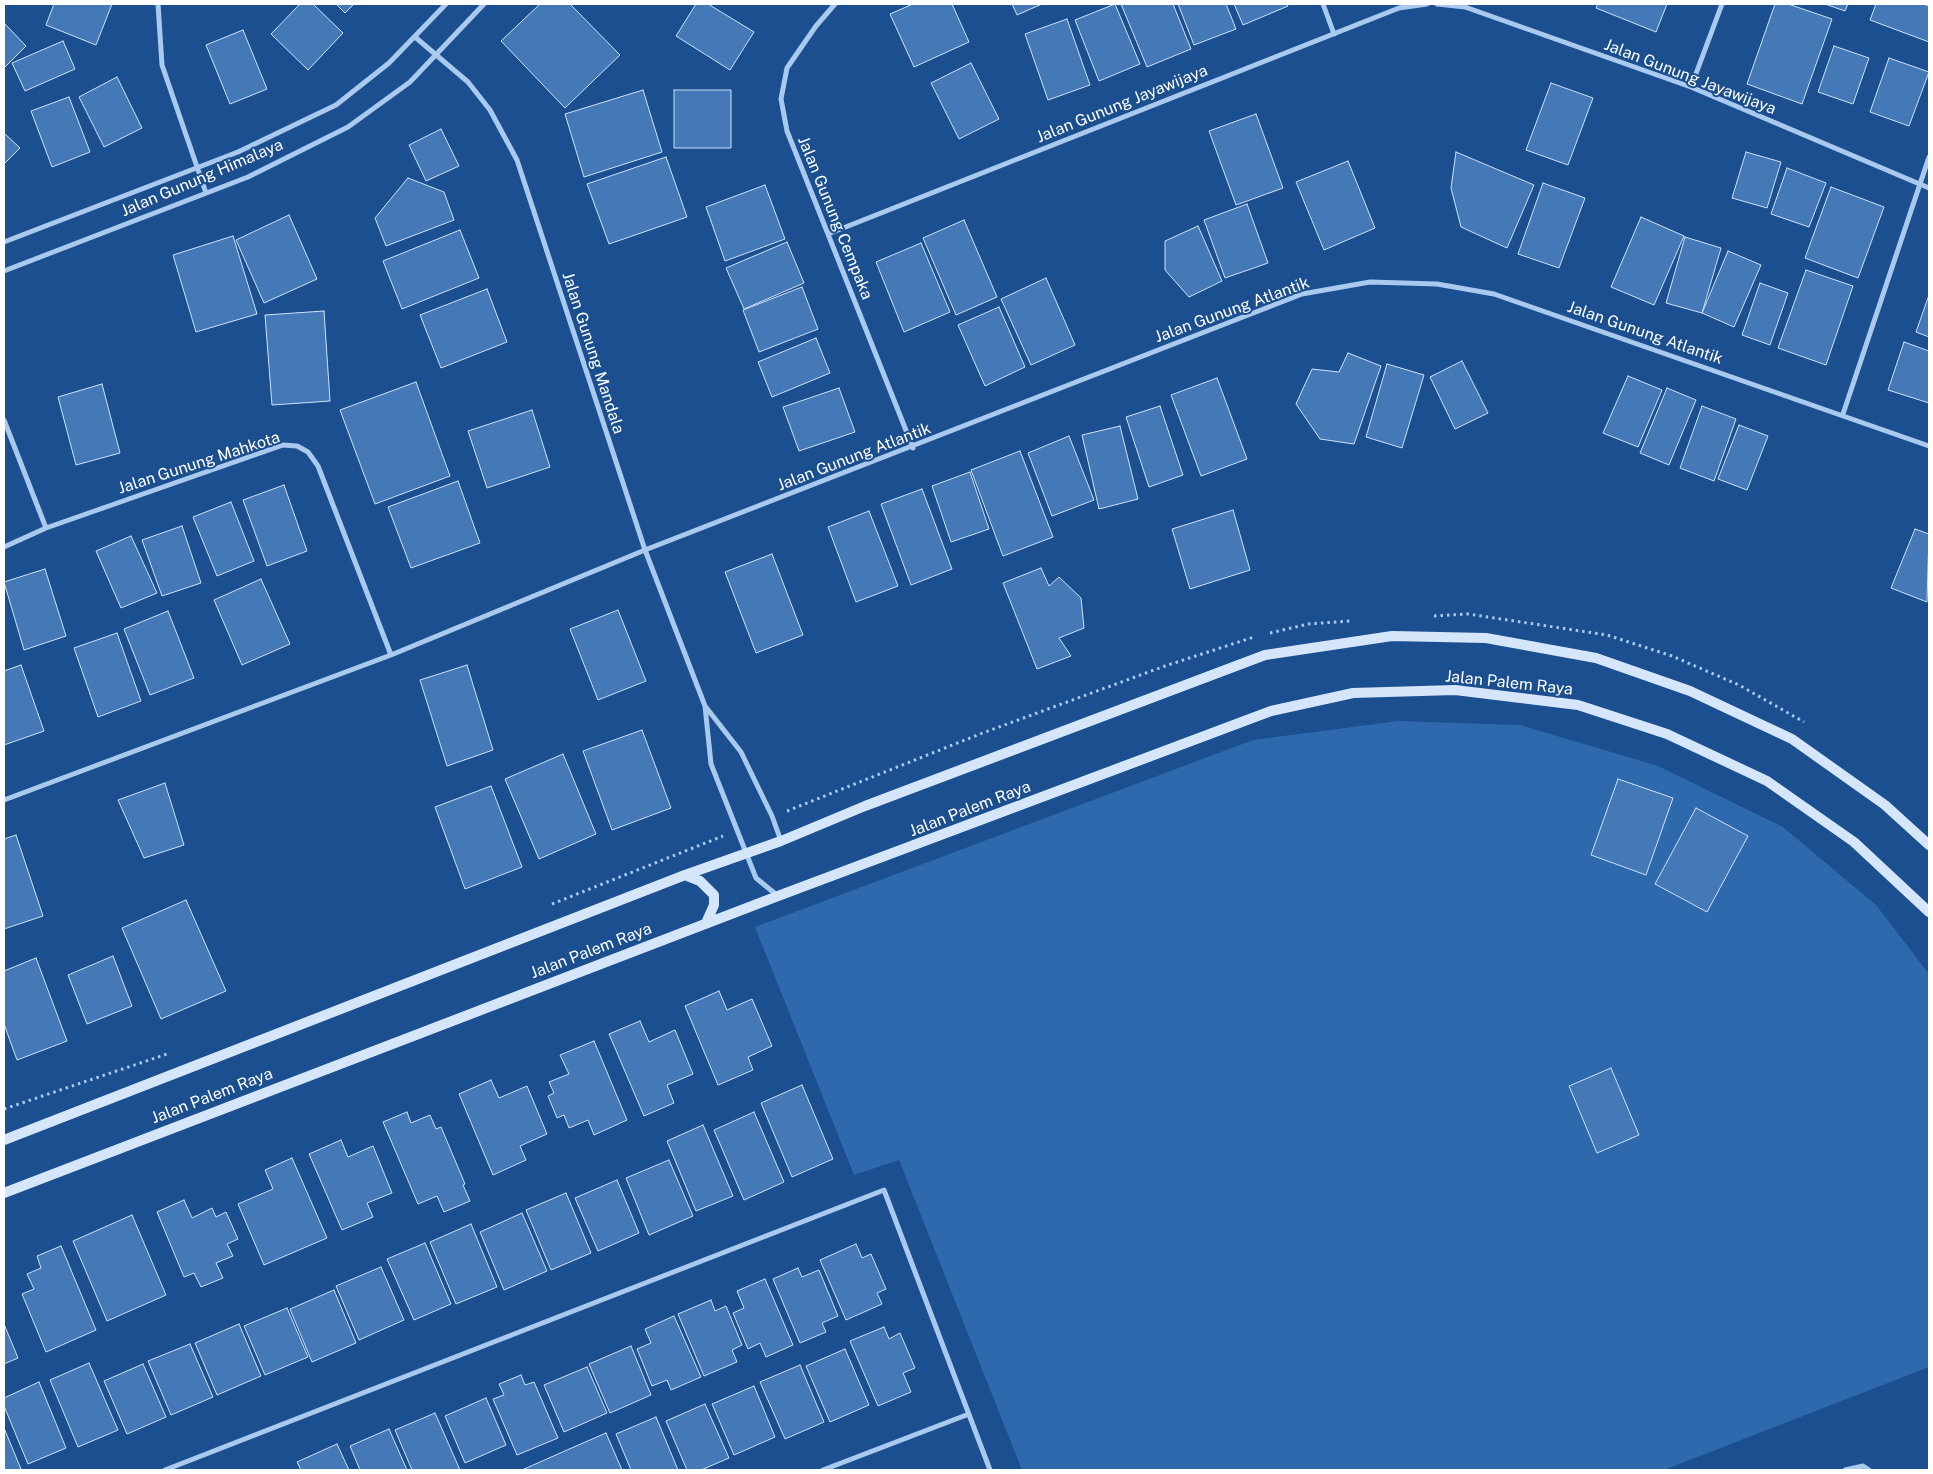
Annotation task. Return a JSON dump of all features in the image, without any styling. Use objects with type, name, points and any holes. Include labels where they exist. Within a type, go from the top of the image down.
[{"type":"street","points":[[158,4],[162,65],[196,168],[206,192]]},
{"type":"street","name":"Jalan Gunung Himalaya","points":[[4,242],[238,152],[336,105],[389,63],[446,4]]},
{"type":"street","name":"Jalan Gunung Himalaya","points":[[4,271],[248,176],[348,127],[410,82],[484,4]]},
{"type":"street","name":"Jalan Gunung Cempaka","points":[[835,4],[816,26],[787,68],[781,98],[787,131],[913,448]]},
{"type":"street","points":[[1323,4],[1334,34]]},
{"type":"street","name":"Jalan Gunung Jayawijaya","points":[[828,234],[1399,8],[1427,4]]},
{"type":"street","name":"Jalan Gunung Jayawijaya","points":[[1437,4],[1465,7],[1691,87],[1929,188]]},
{"type":"street","points":[[1691,87],[1722,4]]},
{"type":"street","name":"Jalan Gunung Mandala","points":[[415,37],[468,82],[490,110],[517,160],[645,550],[705,706],[711,764],[756,878],[778,896]]},
{"type":"street","points":[[1843,414],[1918,184],[1929,157]]},
{"type":"street","name":"Jalan Gunung Atlantik","points":[[645,550],[913,448],[1302,294],[1370,282],[1438,284],[1494,294],[1843,414],[1929,446]]},
{"type":"street","points":[[4,420],[46,528]]},
{"type":"street","name":"Jalan Gunung Mahkota","points":[[4,546],[46,528],[282,445],[297,446],[308,452],[318,466],[390,655]]},
{"type":"street","points":[[4,800],[390,655],[645,550]]},
{"type":"street","name":"Jalan Palem Raya","points":[[4,1140],[685,875],[781,841],[865,806],[1265,655],[1392,636],[1486,638],[1596,658],[1690,691],[1792,739],[1885,805],[1929,845]]},
{"type":"street","name":"Jalan Palem Raya","points":[[4,1192],[706,923],[1271,711],[1353,693],[1455,690],[1578,705],[1667,734],[1767,781],[1854,842],[1929,912]]},
{"type":"street","name":"Jalan Gunung Mandala","points":[[705,706],[741,752],[772,816],[781,841]]},
{"type":"street","points":[[685,875],[700,881],[714,894],[714,905],[706,923]]},
{"type":"street","points":[[165,1470],[884,1190],[990,1470]]},
{"type":"street","points":[[823,1470],[969,1414]]},
{"type":"street","points":[[1845,1470],[1863,1466],[1869,1470]]},
{"type":"path","points":[[545,907],[738,830]]},
{"type":"path","points":[[4,1109],[168,1053]]},
{"type":"shaded area","points":[[1398,721],[1520,725],[1658,766],[1783,827],[1876,905],[1929,974],[1929,1367],[1664,1470],[1022,1470],[899,1160],[854,1175],[755,927],[1253,740]]},
{"type":"building","points":[[54,4],[112,4],[96,45],[46,25]]},
{"type":"building","points":[[300,4],[313,4],[343,33],[308,70],[271,34]]},
{"type":"building","points":[[336,4],[354,4],[345,13]]},
{"type":"building","points":[[540,4],[570,4],[620,55],[565,108],[501,41]]},
{"type":"building","points":[[696,4],[708,4],[754,32],[730,70],[676,36]]},
{"type":"building","points":[[913,4],[952,4],[969,42],[914,67],[890,14]]},
{"type":"building","points":[[1012,4],[1042,4],[1017,15]]},
{"type":"building","points":[[1115,4],[1140,64],[1099,81],[1075,20]]},
{"type":"building","points":[[1121,4],[1173,4],[1191,49],[1147,67]]},
{"type":"building","points":[[1178,4],[1226,4],[1236,29],[1194,45]]},
{"type":"building","points":[[1234,4],[1287,4],[1288,6],[1243,25]]},
{"type":"building","points":[[1598,4],[1667,4],[1656,32],[1596,8]]},
{"type":"building","points":[[1775,4],[1788,4],[1832,19],[1802,104],[1747,84]]},
{"type":"building","points":[[1825,4],[1848,4],[1845,11]]},
{"type":"building","points":[[1876,4],[1923,4],[1929,6],[1929,42],[1870,20]]},
{"type":"building","points":[[1067,19],[1090,85],[1048,100],[1025,34]]},
{"type":"building","points":[[5,24],[26,46],[4,68],[4,26]]},
{"type":"building","points":[[243,30],[267,89],[230,104],[206,45]]},
{"type":"building","points":[[63,41],[75,69],[25,91],[12,63]]},
{"type":"building","points":[[1834,46],[1869,58],[1853,104],[1818,92]]},
{"type":"building","points":[[1889,58],[1929,72],[1909,126],[1870,112]]},
{"type":"building","points":[[971,63],[999,119],[959,139],[931,83]]},
{"type":"building","points":[[117,77],[142,128],[104,147],[79,97]]},
{"type":"building","points":[[1551,83],[1593,98],[1568,165],[1526,150]]},
{"type":"building","points":[[643,90],[662,152],[584,177],[565,114]]},
{"type":"building","points":[[674,90],[731,90],[731,148],[674,148]]},
{"type":"building","points":[[69,97],[90,152],[52,167],[31,111]]},
{"type":"building","points":[[1256,114],[1283,188],[1236,205],[1209,131]]},
{"type":"building","points":[[441,129],[459,166],[426,181],[409,145]]},
{"type":"building","points":[[4,133],[20,148],[4,164]]},
{"type":"building","points":[[1456,152],[1534,185],[1507,248],[1461,227],[1451,188]]},
{"type":"building","points":[[1746,152],[1781,162],[1767,208],[1732,198]]},
{"type":"building","points":[[666,157],[687,217],[609,244],[587,184]]},
{"type":"building","points":[[1348,161],[1375,228],[1324,250],[1296,182]]},
{"type":"building","points":[[1787,168],[1826,183],[1809,227],[1771,214]]},
{"type":"building","points":[[408,178],[444,192],[454,220],[386,246],[375,218]]},
{"type":"building","points":[[1543,183],[1585,198],[1559,268],[1518,254]]},
{"type":"building","points":[[765,185],[785,239],[725,261],[706,207]]},
{"type":"building","points":[[1831,187],[1884,207],[1858,278],[1805,258]]},
{"type":"building","points":[[1247,204],[1268,263],[1225,278],[1204,220]]},
{"type":"building","points":[[289,215],[317,279],[264,303],[236,240]]},
{"type":"building","points":[[1641,217],[1684,236],[1654,305],[1611,287]]},
{"type":"building","points":[[964,220],[997,297],[956,315],[923,238]]},
{"type":"building","points":[[1198,226],[1222,281],[1189,297],[1165,270],[1165,241]]},
{"type":"building","points":[[460,230],[479,278],[402,309],[383,261]]},
{"type":"building","points":[[233,236],[257,314],[196,332],[173,255]]},
{"type":"building","points":[[1685,237],[1721,248],[1702,313],[1666,303]]},
{"type":"building","points":[[787,242],[804,283],[744,309],[726,268]]},
{"type":"building","points":[[921,243],[950,312],[904,332],[876,262]]},
{"type":"building","points":[[1728,251],[1761,265],[1734,327],[1702,313]]},
{"type":"building","points":[[1806,270],[1853,286],[1826,365],[1778,348]]},
{"type":"building","points":[[1046,278],[1075,345],[1031,365],[1001,299]]},
{"type":"building","points":[[1760,283],[1788,293],[1770,345],[1742,335]]},
{"type":"building","points":[[802,287],[818,329],[759,352],[743,310]]},
{"type":"building","points":[[487,289],[507,342],[441,368],[420,315]]},
{"type":"building","points":[[1929,295],[1929,337],[1916,332]]},
{"type":"building","points":[[999,307],[1025,367],[985,386],[958,325]]},
{"type":"building","points":[[324,311],[330,401],[272,405],[265,315]]},
{"type":"building","points":[[816,338],[830,373],[772,397],[758,362]]},
{"type":"building","points":[[1904,342],[1929,351],[1929,403],[1888,390]]},
{"type":"building","points":[[1348,353],[1381,366],[1354,444],[1320,439],[1296,404],[1312,369],[1339,372]]},
{"type":"building","points":[[1462,361],[1488,413],[1455,429],[1430,377]]},
{"type":"building","points":[[1387,364],[1424,375],[1402,448],[1366,437]]},
{"type":"building","points":[[1628,376],[1662,390],[1638,447],[1603,433]]},
{"type":"building","points":[[1217,378],[1247,459],[1201,476],[1171,395]]},
{"type":"building","points":[[416,382],[450,476],[375,504],[340,410]]},
{"type":"building","points":[[102,384],[120,453],[76,465],[58,397]]},
{"type":"building","points":[[839,388],[855,432],[799,451],[783,407]]},
{"type":"building","points":[[1667,388],[1696,400],[1669,465],[1640,453]]},
{"type":"building","points":[[1160,406],[1183,475],[1149,487],[1126,417]]},
{"type":"building","points":[[1702,406],[1736,419],[1714,481],[1680,468]]},
{"type":"building","points":[[532,410],[550,467],[487,488],[468,431]]},
{"type":"building","points":[[1739,425],[1768,436],[1747,490],[1718,479]]},
{"type":"building","points":[[1120,426],[1138,499],[1099,509],[1082,435]]},
{"type":"building","points":[[1069,436],[1094,500],[1052,516],[1028,453]]},
{"type":"building","points":[[1020,451],[1053,537],[1003,556],[971,470]]},
{"type":"building","points":[[970,472],[989,529],[951,542],[932,486]]},
{"type":"building","points":[[458,481],[480,543],[411,568],[388,507]]},
{"type":"building","points":[[284,485],[307,551],[267,566],[243,500]]},
{"type":"building","points":[[922,489],[952,569],[911,585],[881,504]]},
{"type":"building","points":[[231,502],[254,561],[217,576],[193,517]]},
{"type":"building","points":[[1233,510],[1250,570],[1190,589],[1172,529]]},
{"type":"building","points":[[869,511],[898,586],[856,602],[828,527]]},
{"type":"building","points":[[182,526],[201,583],[162,596],[142,540]]},
{"type":"building","points":[[1915,529],[1929,534],[1927,602],[1891,588]]},
{"type":"building","points":[[131,536],[157,593],[121,608],[96,551]]},
{"type":"building","points":[[772,554],[803,635],[756,653],[725,572]]},
{"type":"building","points":[[1041,568],[1049,586],[1059,577],[1081,598],[1084,628],[1059,638],[1071,656],[1037,669],[1003,583]]},
{"type":"building","points":[[45,569],[66,636],[24,650],[4,582]]},
{"type":"building","points":[[261,579],[290,644],[242,665],[214,600]]},
{"type":"building","points":[[618,610],[646,681],[598,700],[570,629]]},
{"type":"building","points":[[168,611],[194,678],[150,695],[124,629]]},
{"type":"building","points":[[117,633],[141,701],[98,717],[74,648]]},
{"type":"building","points":[[21,665],[44,731],[4,745],[4,671]]},
{"type":"building","points":[[467,665],[493,750],[447,766],[420,680]]},
{"type":"building","points":[[642,730],[671,808],[612,830],[583,751]]},
{"type":"building","points":[[563,754],[596,834],[539,859],[505,779]]},
{"type":"building","points":[[1618,779],[1673,798],[1646,875],[1591,855]]},
{"type":"building","points":[[165,783],[184,845],[144,858],[118,800]]},
{"type":"building","points":[[491,786],[522,867],[465,889],[435,807]]},
{"type":"building","points":[[1696,808],[1748,836],[1707,912],[1655,884]]},
{"type":"building","points":[[16,835],[43,916],[4,929],[4,839]]},
{"type":"building","points":[[186,900],[226,991],[161,1019],[122,928]]},
{"type":"building","points":[[113,956],[132,1006],[87,1024],[68,975]]},
{"type":"building","points":[[36,958],[67,1041],[17,1060],[4,1024],[4,971]]},
{"type":"building","points":[[719,991],[727,1010],[752,999],[772,1046],[748,1057],[753,1070],[718,1085],[685,1006]]},
{"type":"building","points":[[640,1021],[649,1042],[675,1030],[693,1074],[667,1085],[674,1103],[644,1116],[609,1034]]},
{"type":"building","points":[[594,1041],[627,1120],[594,1135],[588,1120],[569,1128],[564,1115],[557,1118],[548,1096],[554,1093],[549,1082],[569,1074],[560,1055]]},
{"type":"building","points":[[1611,1068],[1639,1135],[1597,1153],[1569,1086]]},
{"type":"building","points":[[491,1080],[499,1098],[527,1086],[547,1134],[520,1146],[526,1160],[493,1175],[459,1094]]},
{"type":"building","points":[[802,1085],[833,1159],[792,1177],[761,1103]]},
{"type":"building","points":[[407,1112],[411,1123],[430,1115],[436,1129],[441,1127],[465,1184],[463,1185],[470,1201],[444,1212],[437,1196],[418,1204],[383,1122]]},
{"type":"building","points":[[754,1112],[784,1182],[744,1200],[714,1130]]},
{"type":"building","points":[[703,1125],[733,1196],[696,1211],[667,1141]]},
{"type":"building","points":[[341,1140],[348,1157],[373,1146],[392,1193],[367,1203],[373,1217],[342,1230],[309,1154]]},
{"type":"building","points":[[292,1158],[327,1238],[264,1265],[238,1204],[273,1189],[265,1170]]},
{"type":"building","points":[[669,1160],[693,1216],[649,1235],[626,1178]]},
{"type":"building","points":[[617,1180],[639,1233],[598,1251],[575,1198]]},
{"type":"building","points":[[566,1193],[591,1253],[551,1270],[526,1210]]},
{"type":"building","points":[[184,1200],[192,1218],[212,1208],[216,1217],[226,1212],[238,1239],[227,1244],[233,1256],[216,1263],[223,1278],[201,1287],[194,1273],[184,1277],[157,1212]]},
{"type":"building","points":[[522,1213],[547,1271],[504,1290],[480,1232]]},
{"type":"building","points":[[132,1215],[166,1295],[107,1321],[73,1241]]},
{"type":"building","points":[[471,1224],[497,1287],[456,1304],[430,1242]]},
{"type":"building","points":[[425,1243],[451,1304],[414,1320],[387,1259]]},
{"type":"building","points":[[856,1244],[862,1258],[871,1254],[886,1289],[877,1293],[882,1304],[846,1320],[820,1260]]},
{"type":"building","points":[[61,1246],[96,1330],[46,1352],[22,1294],[34,1289],[27,1274],[41,1268],[37,1256]]},
{"type":"building","points":[[381,1267],[404,1320],[359,1340],[336,1286]]},
{"type":"building","points":[[798,1268],[802,1277],[819,1270],[838,1316],[822,1323],[826,1332],[800,1343],[773,1279]]},
{"type":"building","points":[[765,1279],[793,1345],[766,1357],[760,1343],[748,1349],[733,1313],[744,1308],[737,1291]]},
{"type":"building","points":[[334,1290],[356,1343],[312,1362],[290,1309]]},
{"type":"building","points":[[711,1300],[715,1311],[726,1306],[742,1345],[732,1350],[737,1362],[704,1376],[678,1314]]},
{"type":"building","points":[[287,1308],[308,1357],[265,1375],[244,1326]]},
{"type":"building","points":[[674,1316],[701,1377],[671,1390],[667,1380],[652,1386],[637,1349],[651,1343],[645,1329]]},
{"type":"building","points":[[4,1324],[18,1358],[4,1364]]},
{"type":"building","points":[[239,1324],[261,1376],[217,1395],[195,1343]]},
{"type":"building","points":[[884,1327],[889,1339],[900,1333],[915,1368],[903,1373],[911,1392],[878,1406],[850,1341]]},
{"type":"building","points":[[190,1344],[213,1397],[171,1415],[148,1361]]},
{"type":"building","points":[[631,1346],[651,1395],[610,1413],[589,1364]]},
{"type":"building","points":[[845,1349],[869,1405],[830,1422],[806,1366]]},
{"type":"building","points":[[89,1363],[118,1430],[78,1447],[50,1380]]},
{"type":"building","points":[[143,1364],[166,1417],[127,1434],[104,1381]]},
{"type":"building","points":[[800,1365],[824,1422],[785,1439],[760,1382]]},
{"type":"building","points":[[587,1367],[607,1413],[564,1432],[544,1385]]},
{"type":"building","points":[[521,1375],[525,1385],[534,1382],[558,1438],[517,1455],[493,1399],[504,1395],[499,1384]]},
{"type":"building","points":[[39,1382],[66,1448],[28,1464],[4,1406],[4,1398]]},
{"type":"building","points":[[754,1386],[775,1437],[734,1455],[712,1404]]},
{"type":"building","points":[[486,1398],[506,1445],[465,1463],[445,1416]]},
{"type":"building","points":[[705,1404],[729,1458],[701,1470],[687,1470],[666,1421]]},
{"type":"building","points":[[435,1413],[460,1470],[412,1470],[395,1430]]},
{"type":"building","points":[[656,1417],[678,1470],[631,1470],[616,1434]]},
{"type":"building","points":[[4,1428],[21,1469],[4,1470]]},
{"type":"building","points":[[389,1429],[407,1470],[360,1470],[350,1446]]},
{"type":"building","points":[[606,1433],[622,1470],[522,1470],[567,1450]]},
{"type":"building","points":[[337,1444],[349,1470],[301,1470],[297,1462]]}]
